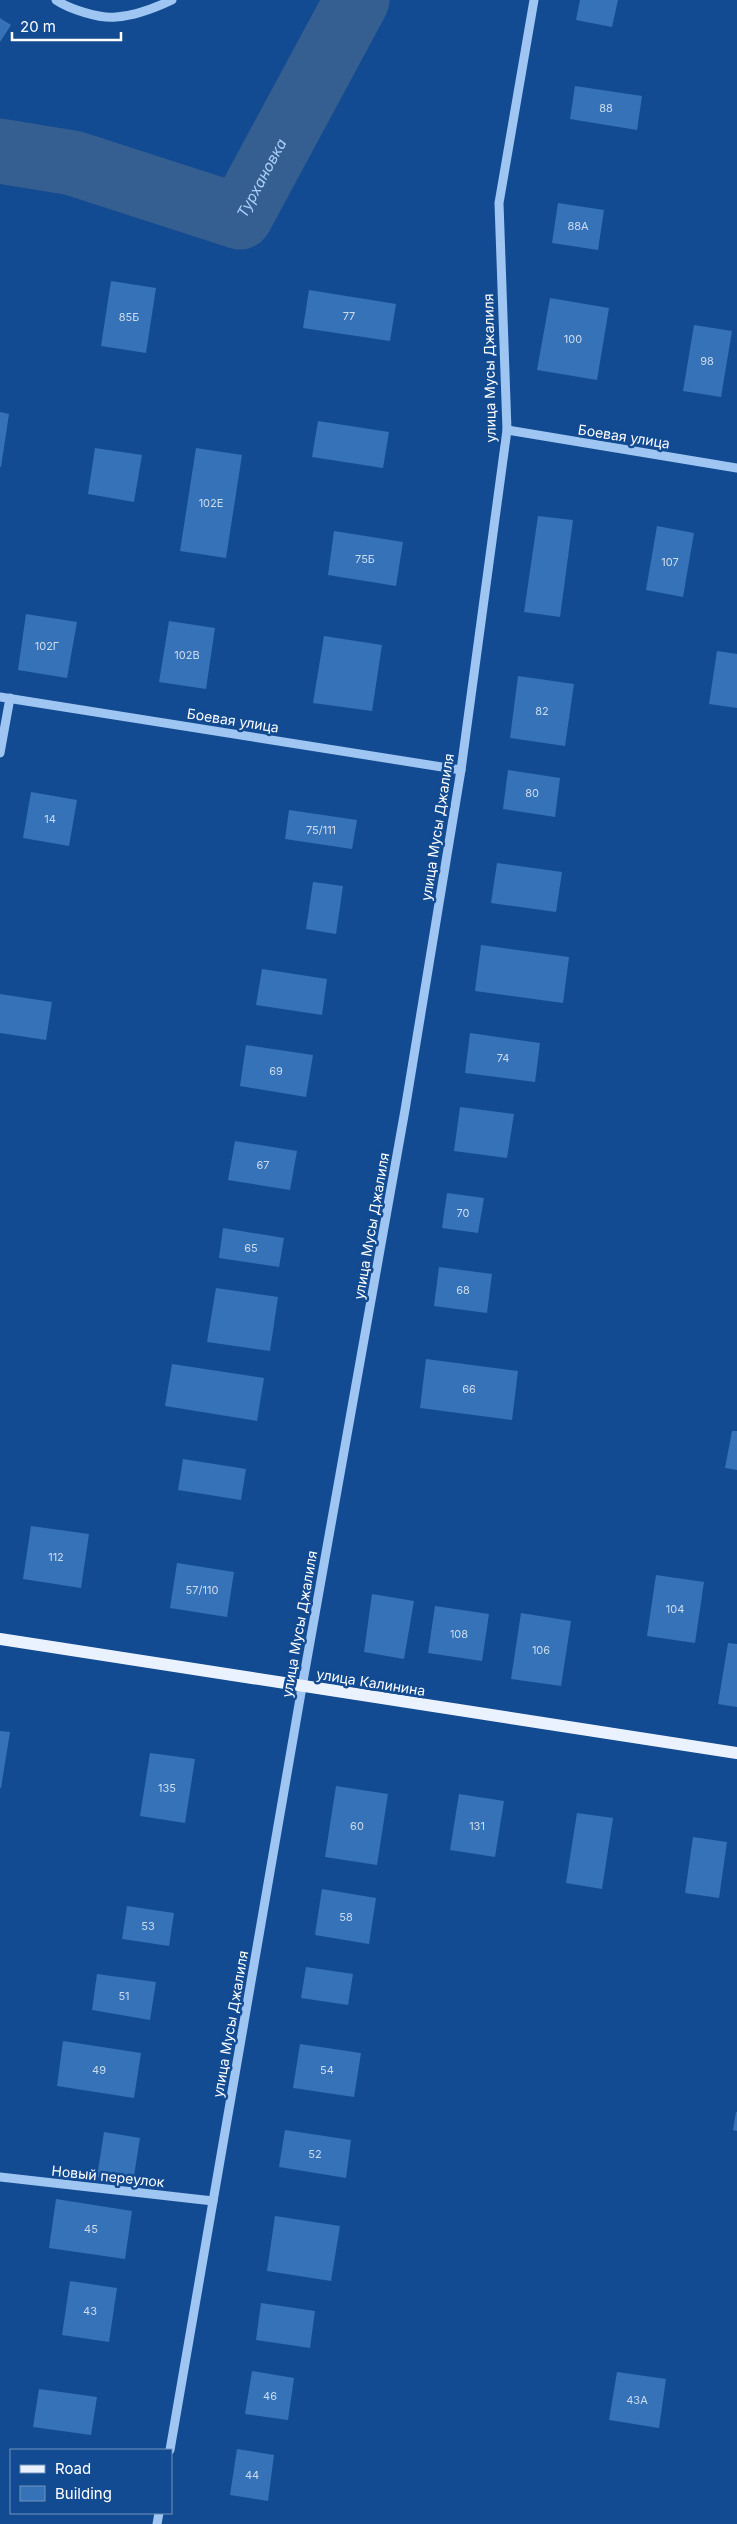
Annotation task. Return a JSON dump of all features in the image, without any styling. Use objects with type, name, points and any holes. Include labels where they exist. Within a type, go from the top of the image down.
[{"type":"main road","name":"улица Калинина","points":[[0,1639],[737,1753]]},
{"type":"street","points":[[56,0],[68,8],[115,18],[154,9],[172,0]]},
{"type":"street","name":"улица Мусы Джалиля","points":[[170,2449],[302,1687],[406,1110],[461,770],[507,430],[499,203],[534,0]]},
{"type":"street","name":"Боевая улица","points":[[507,430],[737,468]]},
{"type":"street","name":"Боевая улица","points":[[0,697],[461,770]]},
{"type":"street","points":[[0,753],[10,698]]},
{"type":"street","name":"Новый переулок","points":[[0,2177],[213,2201]]},
{"type":"building","points":[[580,0],[618,0],[612,27],[576,20]]},
{"type":"building","points":[[0,18],[11,25],[0,42]]},
{"type":"building","points":[[575,86],[642,96],[637,130],[570,119]]},
{"type":"building","points":[[558,203],[604,210],[598,250],[552,243]]},
{"type":"building","points":[[111,281],[156,288],[146,353],[101,346]]},
{"type":"building","points":[[309,290],[396,304],[390,341],[303,328]]},
{"type":"building","points":[[550,298],[609,308],[597,380],[537,370]]},
{"type":"building","points":[[694,325],[732,331],[721,397],[683,391]]},
{"type":"building","points":[[0,412],[9,414],[1,467],[0,467]]},
{"type":"building","points":[[318,421],[389,432],[383,468],[312,457]]},
{"type":"building","points":[[95,448],[142,455],[134,502],[88,494]]},
{"type":"building","points":[[196,448],[242,455],[226,558],[180,551]]},
{"type":"building","points":[[538,516],[573,520],[560,617],[524,612]]},
{"type":"building","points":[[657,526],[694,533],[683,597],[646,590]]},
{"type":"building","points":[[334,531],[403,542],[396,586],[328,575]]},
{"type":"building","points":[[26,614],[77,622],[67,678],[18,670]]},
{"type":"building","points":[[169,621],[215,628],[206,689],[159,682]]},
{"type":"building","points":[[324,636],[382,645],[372,711],[313,703]]},
{"type":"building","points":[[717,651],[737,654],[737,708],[709,704]]},
{"type":"building","points":[[518,676],[574,684],[565,746],[510,738]]},
{"type":"building","points":[[508,770],[560,778],[555,817],[503,809]]},
{"type":"building","points":[[31,792],[77,800],[69,846],[23,838]]},
{"type":"building","points":[[289,810],[357,820],[352,849],[285,839]]},
{"type":"building","points":[[497,863],[562,872],[556,912],[491,903]]},
{"type":"building","points":[[313,882],[343,886],[336,934],[306,929]]},
{"type":"building","points":[[481,945],[569,957],[563,1003],[475,991]]},
{"type":"building","points":[[262,969],[327,979],[322,1015],[256,1005]]},
{"type":"building","points":[[0,994],[52,1002],[46,1040],[0,1033]]},
{"type":"building","points":[[470,1033],[540,1043],[535,1082],[465,1073]]},
{"type":"building","points":[[246,1045],[313,1055],[306,1097],[240,1086]]},
{"type":"building","points":[[460,1107],[514,1114],[507,1158],[454,1151]]},
{"type":"building","points":[[235,1141],[297,1151],[290,1190],[228,1180]]},
{"type":"building","points":[[447,1193],[484,1198],[478,1233],[442,1228]]},
{"type":"building","points":[[223,1228],[284,1238],[279,1267],[219,1258]]},
{"type":"building","points":[[439,1267],[492,1274],[487,1313],[434,1306]]},
{"type":"building","points":[[216,1288],[278,1297],[270,1351],[207,1342]]},
{"type":"building","points":[[426,1359],[518,1371],[512,1420],[420,1408]]},
{"type":"building","points":[[172,1364],[264,1378],[257,1421],[165,1406]]},
{"type":"building","points":[[732,1431],[737,1431],[737,1470],[725,1468]]},
{"type":"building","points":[[183,1459],[246,1469],[241,1500],[178,1490]]},
{"type":"building","points":[[31,1526],[89,1534],[81,1588],[23,1579]]},
{"type":"building","points":[[177,1563],[234,1572],[227,1617],[170,1608]]},
{"type":"building","points":[[656,1575],[704,1582],[695,1643],[647,1636]]},
{"type":"building","points":[[372,1594],[414,1601],[404,1659],[364,1652]]},
{"type":"building","points":[[435,1606],[489,1614],[482,1661],[428,1653]]},
{"type":"building","points":[[521,1613],[571,1621],[561,1686],[511,1679]]},
{"type":"building","points":[[728,1643],[737,1644],[737,1707],[718,1704]]},
{"type":"building","points":[[0,1731],[10,1732],[1,1788],[0,1788]]},
{"type":"building","points":[[150,1753],[195,1759],[185,1823],[140,1816]]},
{"type":"building","points":[[336,1786],[388,1794],[377,1865],[325,1857]]},
{"type":"building","points":[[459,1794],[504,1801],[495,1857],[450,1850]]},
{"type":"building","points":[[577,1813],[613,1818],[602,1889],[566,1883]]},
{"type":"building","points":[[693,1837],[727,1842],[719,1898],[685,1893]]},
{"type":"building","points":[[322,1889],[376,1898],[369,1944],[315,1935]]},
{"type":"building","points":[[127,1906],[174,1913],[169,1946],[122,1939]]},
{"type":"building","points":[[306,1967],[353,1974],[348,2005],[301,1998]]},
{"type":"building","points":[[97,1974],[156,1982],[150,2020],[92,2010]]},
{"type":"building","points":[[63,2041],[141,2053],[134,2098],[57,2086]]},
{"type":"building","points":[[300,2044],[361,2053],[354,2097],[293,2088]]},
{"type":"building","points":[[737,2112],[737,2131],[733,2130]]},
{"type":"building","points":[[285,2130],[351,2140],[346,2178],[279,2167]]},
{"type":"building","points":[[104,2132],[140,2138],[133,2182],[97,2177]]},
{"type":"building","points":[[56,2199],[132,2211],[125,2259],[49,2248]]},
{"type":"building","points":[[275,2216],[340,2226],[331,2281],[267,2271]]},
{"type":"building","points":[[70,2281],[117,2288],[109,2342],[62,2335]]},
{"type":"building","points":[[261,2303],[315,2311],[310,2348],[256,2340]]},
{"type":"building","points":[[252,2371],[294,2378],[288,2420],[245,2414]]},
{"type":"building","points":[[617,2372],[666,2379],[659,2428],[609,2420]]},
{"type":"building","points":[[39,2389],[97,2397],[91,2435],[33,2427]]},
{"type":"building","points":[[237,2449],[274,2455],[268,2501],[230,2495]]},
{"type":"waterway","name":"Турхановка","points":[[0,151],[73,163],[240,217],[357,0]]}]
